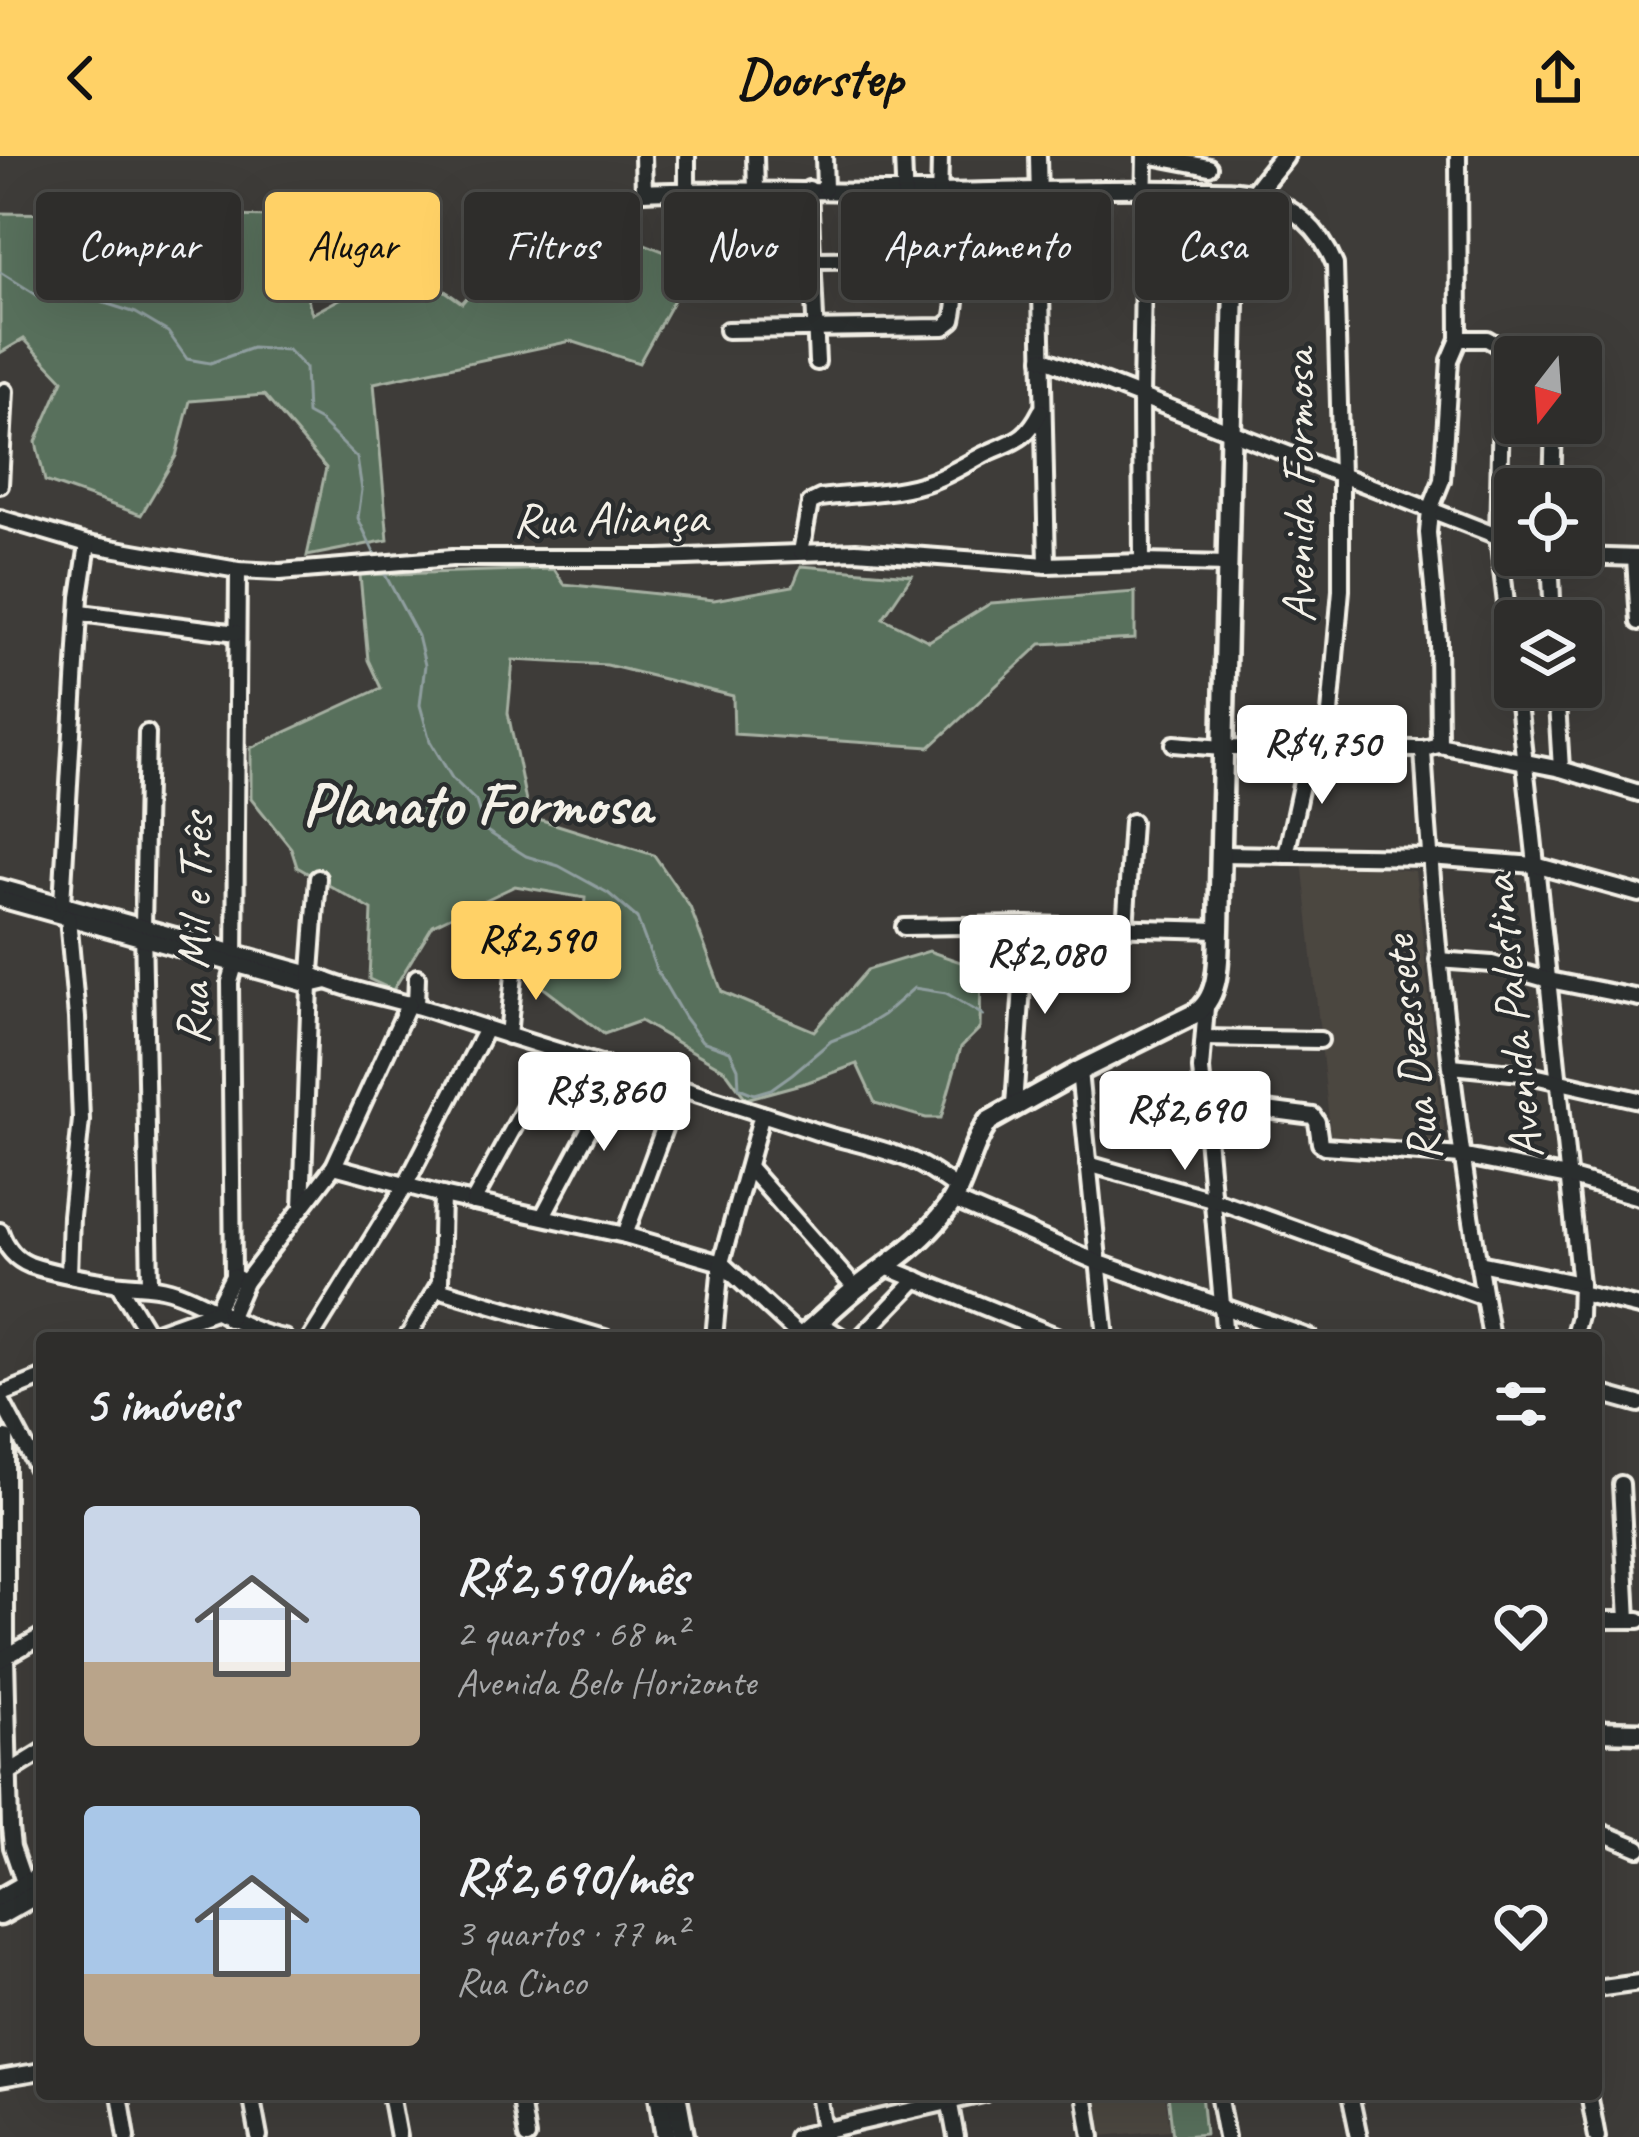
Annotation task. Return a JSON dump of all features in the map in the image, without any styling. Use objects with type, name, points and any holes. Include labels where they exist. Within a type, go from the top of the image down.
[{"type":"main road","name":"Avenida Formosa","points":[[1247,192],[1284,156]]},
{"type":"main road","name":"Avenida Formosa","points":[[1206,1007],[1213,988],[1219,930],[1234,300]]},
{"type":"main road","points":[[807,1332],[930,1229],[956,1195],[984,1128],[994,1117],[1206,1007]]},
{"type":"main road","points":[[1602,1730],[1639,1732]]},
{"type":"main road","points":[[1602,1742],[1639,1744]]},
{"type":"main road","points":[[0,1900],[36,1884]]},
{"type":"main road","points":[[0,1916],[36,1884]]},
{"type":"main road","points":[[660,2100],[666,2137]]},
{"type":"main road","points":[[677,2100],[684,2137]]},
{"type":"street","points":[[643,156],[644,192],[1039,188],[1247,192]]},
{"type":"street","points":[[687,156],[687,190]]},
{"type":"street","points":[[755,156],[756,190]]},
{"type":"street","points":[[824,156],[825,189]]},
{"type":"street","points":[[903,156],[905,191]]},
{"type":"street","points":[[938,192],[940,156]]},
{"type":"street","points":[[1038,156],[1047,565]]},
{"type":"street","points":[[1142,562],[1149,156],[1203,161],[1247,192]]},
{"type":"street","points":[[1439,745],[1438,640],[1428,554],[1430,510],[1442,480],[1450,360],[1459,339],[1458,156]]},
{"type":"street","name":"Avenida Formosa","points":[[1289,209],[1306,219],[1326,242],[1335,265],[1340,629],[1327,747]]},
{"type":"street","points":[[815,300],[817,362]]},
{"type":"street","points":[[727,330],[944,327],[953,320],[956,300]]},
{"type":"street","name":"Avenida Palestina","points":[[1459,339],[1487,339],[1499,346],[1506,360],[1500,468]]},
{"type":"street","points":[[1042,358],[1494,534]]},
{"type":"street","points":[[0,485],[5,391]]},
{"type":"street","points":[[801,552],[810,503],[931,482],[1014,443],[1043,407]]},
{"type":"street","name":"Rua Aliança","points":[[0,518],[88,544],[238,570],[280,572],[452,558],[856,551],[1047,565],[1228,564]]},
{"type":"street","points":[[69,1274],[81,1120],[65,910],[80,597],[88,544]]},
{"type":"street","points":[[1602,557],[1637,558],[1639,622]]},
{"type":"street","name":"Rua Mil e Três","points":[[238,570],[235,959],[230,1024],[239,1279]]},
{"type":"street","points":[[81,613],[237,633]]},
{"type":"street","name":"Avenida Palestina","points":[[1518,708],[1580,1288],[1576,1332]]},
{"type":"street","points":[[1557,708],[1561,769]]},
{"type":"street","points":[[147,733],[144,933],[150,1284]]},
{"type":"street","points":[[1174,744],[1423,749],[1439,745],[1561,769],[1639,793]]},
{"type":"street","points":[[1286,855],[1309,748]]},
{"type":"street","name":"Rua Dezessete","points":[[1423,749],[1438,960],[1461,1156],[1490,1332]]},
{"type":"street","points":[[1125,929],[1132,822]]},
{"type":"street","points":[[1220,854],[1429,857],[1534,865],[1639,894]]},
{"type":"street","points":[[302,1208],[318,878]]},
{"type":"street","points":[[0,887],[144,933],[412,1005],[911,1160],[956,1195],[1097,1262],[1294,1332]]},
{"type":"street","points":[[0,899],[65,910]]},
{"type":"street","points":[[1014,1106],[1026,926]]},
{"type":"street","points":[[904,927],[1219,930]]},
{"type":"street","points":[[1438,960],[1492,964],[1639,998]]},
{"type":"street","points":[[508,1036],[515,964]]},
{"type":"street","points":[[163,1332],[222,1315],[239,1279],[334,1166],[412,1005],[417,976]]},
{"type":"street","points":[[1206,1007],[1202,1069],[1225,1332]]},
{"type":"street","points":[[315,1332],[405,1186],[486,1029]]},
{"type":"street","points":[[1204,1038],[1321,1040]]},
{"type":"street","points":[[473,1202],[555,1052]]},
{"type":"street","points":[[1452,1066],[1557,1079],[1639,1100]]},
{"type":"street","points":[[543,1216],[620,1069]]},
{"type":"street","points":[[1079,1071],[1105,1332]]},
{"type":"street","points":[[625,1235],[666,1124],[666,1105],[649,1080]]},
{"type":"street","points":[[1204,1102],[1313,1116],[1324,1146],[1461,1156],[1639,1197]]},
{"type":"street","points":[[715,1332],[721,1263],[762,1114]]},
{"type":"street","points":[[1088,1164],[1212,1198],[1484,1297]]},
{"type":"street","points":[[334,1166],[625,1235],[721,1263],[795,1332]]},
{"type":"street","points":[[748,1168],[856,1289]]},
{"type":"street","points":[[410,1332],[438,1289],[442,1195]]},
{"type":"street","points":[[0,1231],[21,1261],[118,1284],[150,1284],[263,1332]]},
{"type":"street","points":[[1479,1263],[1639,1307]]},
{"type":"street","points":[[886,1267],[1046,1332]]},
{"type":"street","points":[[866,1332],[917,1279]]},
{"type":"street","points":[[118,1284],[143,1332]]},
{"type":"street","points":[[438,1289],[585,1332]]},
{"type":"street","points":[[818,1322],[834,1332]]},
{"type":"street","points":[[36,1381],[0,1397],[8,1437],[3,1658],[12,1847],[36,1884]]},
{"type":"street","points":[[1602,1394],[1639,1404]]},
{"type":"street","points":[[8,1437],[36,1471]]},
{"type":"street","points":[[1602,1620],[1634,1620],[1621,1484]]},
{"type":"street","points":[[3,1658],[36,1639]]},
{"type":"street","points":[[8,1773],[36,1756]]},
{"type":"street","points":[[1602,1833],[1639,1848]]},
{"type":"street","points":[[1602,1988],[1639,1984]]},
{"type":"street","points":[[0,2078],[36,2072]]},
{"type":"street","points":[[121,2100],[128,2137]]},
{"type":"street","points":[[252,2100],[259,2137]]},
{"type":"street","points":[[391,2100],[398,2137]]},
{"type":"street","points":[[521,2100],[527,2137]]},
{"type":"street","points":[[819,2100],[824,2134]]},
{"type":"street","points":[[796,2137],[824,2134],[942,2100]]},
{"type":"street","points":[[949,2100],[956,2137]]},
{"type":"street","points":[[1086,2100],[1092,2137]]},
{"type":"street","points":[[1219,2100],[1226,2137]]},
{"type":"street","points":[[1351,2100],[1359,2137]]},
{"type":"street","points":[[1590,2100],[1597,2137]]},
{"type":"shaded area","points":[[1302,860],[1415,871],[1446,1146],[1331,1140]]},
{"type":"shaded area","points":[[1096,2100],[1166,2100],[1170,2130],[1101,2136]]},
{"type":"green space","points":[[0,213],[36,214],[36,300],[241,300],[241,216],[265,217],[265,300],[308,300],[312,314],[338,300],[440,300],[440,287],[462,303],[640,300],[640,242],[664,251],[664,300],[674,300],[639,363],[571,341],[374,383],[388,540],[307,556],[326,468],[264,395],[190,401],[176,456],[141,515],[45,481],[36,442],[63,380],[24,339],[0,353]]},
{"type":"green space","points":[[801,566],[912,575],[883,618],[929,641],[991,603],[1135,592],[1135,639],[1041,644],[930,747],[734,734],[733,696],[607,665],[513,660],[508,713],[529,816],[654,855],[690,907],[722,992],[814,1031],[867,970],[929,951],[981,969],[980,1028],[961,1047],[941,1118],[875,1103],[857,1064],[746,1099],[725,1070],[640,1021],[604,1034],[540,985],[529,949],[583,925],[585,898],[515,886],[433,925],[393,990],[369,979],[372,910],[297,867],[291,848],[251,798],[251,748],[381,688],[368,660],[360,575],[554,569],[564,584],[714,600],[793,586]]},
{"type":"green space","points":[[1169,2100],[1202,2100],[1205,2134],[1173,2137]]},
{"type":"waterway","points":[[0,272],[40,297],[92,299],[136,313],[168,332],[187,359],[210,363],[252,348],[288,350],[305,368],[307,414],[357,458],[362,490],[358,518],[377,559]]},
{"type":"waterway","points":[[381,567],[418,636],[425,665],[420,705],[430,741],[452,778],[476,801],[485,830],[526,856],[559,866],[608,893],[637,918],[656,969],[684,1017],[702,1041],[730,1051],[738,1068],[739,1088],[754,1094],[771,1089],[831,1041],[883,1015],[914,988],[946,993],[983,1015]]},
{"type":"district","name":"Planato Formosa","points":[[477,804]]}]
